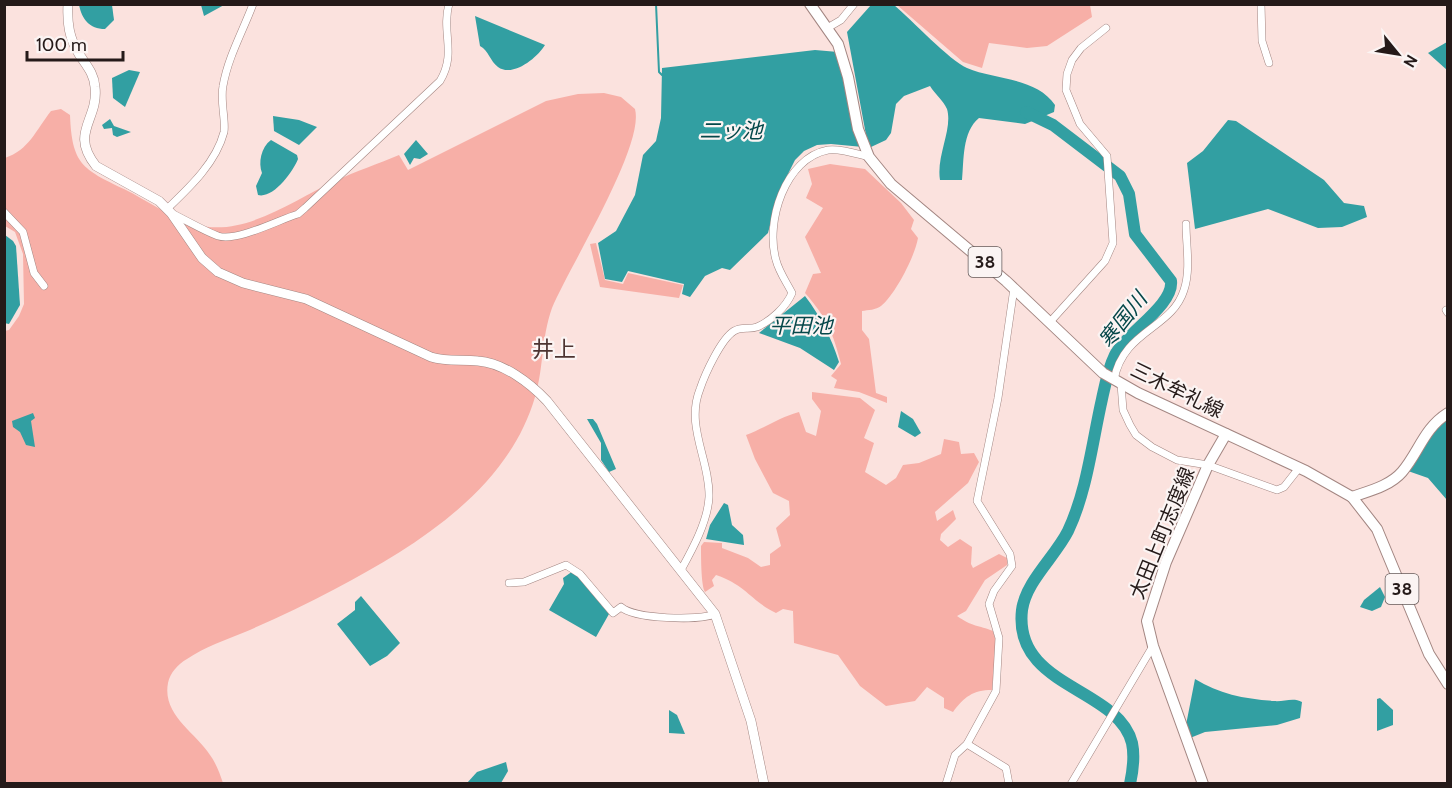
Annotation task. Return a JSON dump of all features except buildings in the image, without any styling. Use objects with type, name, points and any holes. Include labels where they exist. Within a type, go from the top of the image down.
[{"type":"main road","name":"三木牟礼線","points":[[810,4],[830,31],[844,63],[858,129],[868,154],[891,184],[1014,288],[1113,379],[1299,468],[1352,497],[1377,529],[1429,654],[1448,684]]},
{"type":"main road","points":[[1352,497],[1392,481],[1402,472],[1431,426],[1448,413]]},
{"type":"main road","name":"太田上町志度線","points":[[1203,783],[1153,646],[1147,621],[1166,562],[1208,465],[1226,434]]},
{"type":"street","points":[[68,4],[70,35],[95,83],[93,108],[84,137],[90,157],[96,166],[149,193],[169,211],[207,264],[230,278],[306,299],[431,357],[444,360],[486,362],[525,382],[540,393],[557,412],[715,614],[751,721],[764,783]]},
{"type":"street","points":[[169,211],[198,178],[225,129],[221,108],[223,86],[232,53],[254,4]]},
{"type":"street","points":[[169,211],[218,236],[228,237],[243,234],[298,214],[440,81],[448,68],[450,58],[449,4]]},
{"type":"street","points":[[830,31],[854,4]]},
{"type":"street","points":[[1261,4],[1262,41],[1269,63]]},
{"type":"street","points":[[1050,322],[1105,261],[1113,243],[1107,156],[1080,124],[1066,90],[1067,74],[1072,60],[1081,48],[1106,28]]},
{"type":"street","points":[[681,570],[691,552],[709,498],[694,414],[699,391],[707,372],[732,332],[740,328],[756,328],[786,306],[792,293],[778,267],[773,237],[773,221],[786,188],[807,157],[830,149],[868,154]]},
{"type":"street","points":[[4,212],[23,232],[34,273],[44,286]]},
{"type":"street","points":[[1186,224],[1188,274],[1184,292],[1173,308],[1138,336],[1127,349],[1116,369],[1113,379],[1123,410],[1136,435],[1177,460],[1208,465],[1277,490],[1284,487],[1299,468]]},
{"type":"street","points":[[946,783],[955,755],[967,744],[996,691],[999,638],[989,604],[994,591],[1012,566],[1010,554],[977,501],[998,398],[1014,288]]},
{"type":"street","points":[[509,583],[524,582],[566,565],[580,574],[613,613],[621,607],[629,614],[708,617],[715,614]]},
{"type":"street","points":[[1071,783],[1117,710],[1153,646]]},
{"type":"street","points":[[967,744],[1006,768],[1010,783]]},
{"type":"shaded area","points":[[897,5],[1090,5],[1092,17],[1047,46],[1027,48],[989,43],[982,68],[963,62]]},
{"type":"shaded area","points":[[604,93],[621,97],[635,109],[635,126],[629,150],[604,207],[552,308],[548,319],[538,386],[522,430],[504,460],[481,487],[455,512],[397,554],[312,601],[201,651],[175,669],[168,683],[167,694],[170,705],[181,722],[212,758],[223,783],[5,783],[4,331],[9,330],[24,304],[23,254],[15,232],[5,226],[5,158],[26,145],[51,111],[61,109],[70,115],[73,144],[77,155],[89,170],[185,221],[212,227],[231,226],[267,215],[343,177],[399,155],[408,170],[546,101],[578,94]]},
{"type":"shaded area","points":[[830,164],[865,169],[901,203],[914,220],[911,229],[918,238],[909,265],[881,306],[862,311],[862,330],[869,339],[876,393],[887,397],[887,403],[859,392],[834,388],[837,380],[831,376],[841,364],[835,343],[824,318],[805,293],[813,274],[821,273],[805,237],[823,208],[806,198],[812,184],[808,169]]},
{"type":"shaded area","points":[[596,243],[605,280],[623,284],[628,273],[683,285],[679,298],[600,287],[590,244]]},
{"type":"shaded area","points":[[812,392],[860,398],[875,410],[864,438],[874,443],[865,472],[886,485],[896,478],[903,465],[919,463],[941,454],[944,439],[959,442],[961,454],[974,453],[979,462],[968,483],[935,512],[937,521],[953,510],[956,519],[941,534],[940,540],[948,547],[960,539],[972,547],[971,564],[973,568],[999,554],[1007,558],[1007,565],[985,580],[966,611],[957,616],[971,624],[993,631],[996,642],[992,690],[979,691],[970,695],[953,712],[944,708],[944,698],[927,687],[915,701],[886,706],[860,686],[838,655],[794,643],[793,611],[783,609],[776,613],[735,583],[716,575],[712,580],[714,586],[705,592],[701,556],[701,546],[704,542],[722,543],[722,548],[748,558],[761,567],[770,565],[770,554],[781,546],[776,528],[790,515],[789,501],[773,493],[755,459],[746,435],[799,412],[806,432],[816,436],[821,411],[812,399]]},
{"type":"water","points":[[201,4],[224,5],[204,16]]},
{"type":"water","points":[[79,5],[112,5],[114,20],[105,29],[99,29],[84,19]]},
{"type":"water","points":[[871,5],[894,5],[960,64],[978,72],[1014,80],[1037,89],[1055,105],[1054,112],[1025,124],[979,118],[973,124],[967,138],[962,180],[940,180],[940,162],[948,117],[947,109],[930,86],[904,96],[896,104],[891,133],[886,140],[871,147],[866,135],[847,32]]},
{"type":"water","points":[[475,16],[545,45],[524,65],[504,70],[495,65],[480,46]]},
{"type":"water","points":[[1447,42],[1447,70],[1428,53]]},
{"type":"water","name":"二ッ池","points":[[815,50],[838,52],[863,147],[831,144],[817,145],[804,151],[795,160],[778,194],[768,233],[730,270],[722,268],[705,276],[690,297],[682,294],[684,284],[628,271],[622,282],[605,279],[598,243],[616,231],[635,195],[643,155],[656,141],[661,118],[662,68]]},
{"type":"water","points":[[129,70],[140,72],[125,107],[113,98],[112,78]]},
{"type":"water","points":[[273,116],[299,120],[317,127],[299,145],[274,131]]},
{"type":"water","points":[[110,119],[114,126],[131,132],[117,137],[113,135],[112,128],[104,129],[102,125]]},
{"type":"water","points":[[1228,120],[1236,121],[1324,180],[1344,203],[1364,206],[1367,217],[1342,227],[1318,228],[1268,209],[1195,229],[1187,163],[1203,151]]},
{"type":"water","points":[[271,140],[297,155],[298,159],[292,171],[276,189],[264,195],[258,195],[256,186],[262,173],[261,155]]},
{"type":"water","points":[[416,140],[428,154],[420,159],[414,158],[410,165],[404,154]]},
{"type":"water","points":[[5,235],[16,246],[20,305],[9,324],[4,323]]},
{"type":"water","name":"平田池","points":[[805,296],[833,344],[839,362],[834,370],[800,348],[759,333]]},
{"type":"water","points":[[901,411],[913,419],[921,433],[915,437],[898,427]]},
{"type":"water","points":[[33,413],[35,418],[31,421],[35,447],[26,445],[20,432],[13,427],[12,421]]},
{"type":"water","points":[[1447,415],[1447,500],[1428,478],[1408,471],[1422,444]]},
{"type":"water","points":[[587,419],[593,419],[597,424],[616,469],[609,472],[601,460],[601,443]]},
{"type":"water","points":[[724,503],[728,505],[732,525],[743,535],[744,545],[706,539],[710,525]]},
{"type":"water","points":[[573,571],[609,614],[596,637],[549,610],[564,584],[563,578]]},
{"type":"water","points":[[1380,587],[1385,597],[1381,607],[1372,611],[1360,607],[1364,600]]},
{"type":"water","points":[[361,596],[400,643],[387,656],[370,666],[337,624],[355,610],[355,602]]},
{"type":"water","points":[[1195,679],[1223,692],[1243,697],[1302,702],[1300,718],[1277,725],[1205,732],[1190,738],[1186,725]]},
{"type":"water","points":[[1380,698],[1393,710],[1393,725],[1377,731],[1377,699]]},
{"type":"water","points":[[669,710],[677,715],[685,734],[669,733]]},
{"type":"water","points":[[506,762],[508,771],[501,783],[467,783],[477,772]]},
{"type":"waterway","points":[[656,4],[659,72],[662,75]]},
{"type":"waterway","name":"寒国川","points":[[1026,112],[1053,125],[1120,176],[1129,194],[1135,234],[1171,281],[1165,300],[1115,355],[1104,388],[1075,516],[1062,541],[1029,589],[1022,610],[1024,636],[1033,656],[1049,672],[1108,710],[1123,724],[1133,748],[1130,784]]},
{"type":"district","name":"井上","points":[[554,349]]}]
